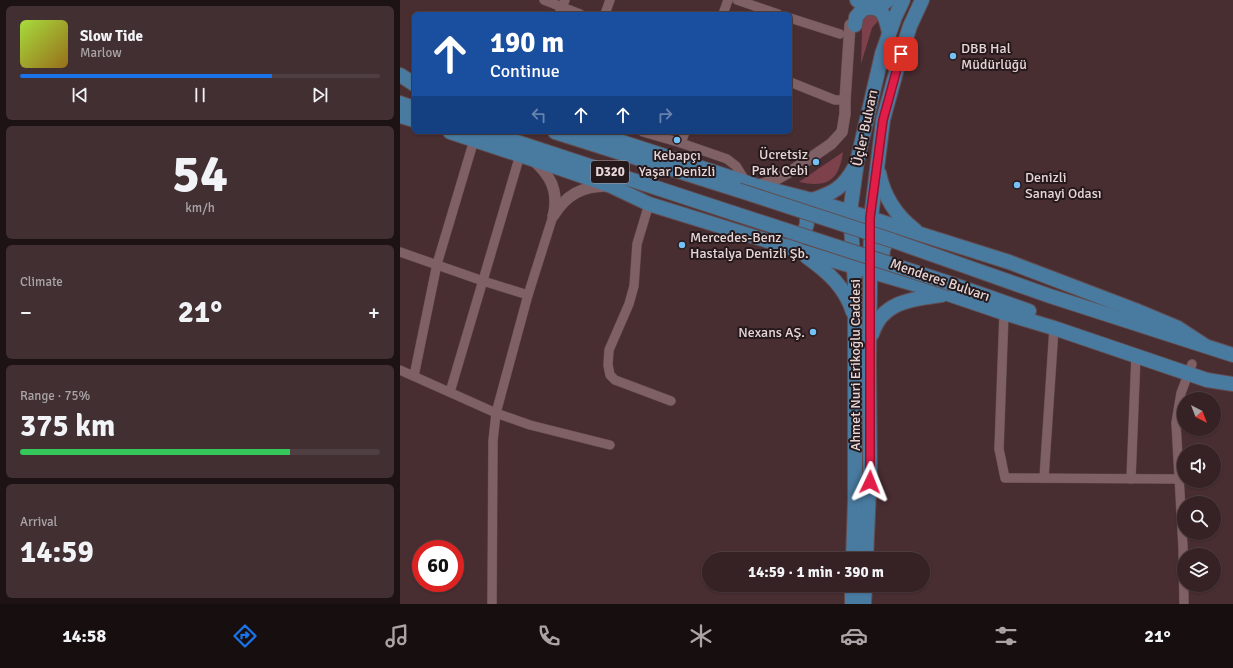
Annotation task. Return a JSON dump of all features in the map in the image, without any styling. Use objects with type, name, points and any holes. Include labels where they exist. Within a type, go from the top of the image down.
[{"type":"main road","points":[[851,0],[853,25]]},
{"type":"main road","points":[[857,0],[862,5],[877,9],[883,13],[887,22],[889,33]]},
{"type":"main road","points":[[853,25],[859,12],[863,9],[877,7],[884,4],[888,0]]},
{"type":"main road","name":"Üçler Bulvarı","points":[[855,267],[850,212],[857,162],[882,54],[903,0]]},
{"type":"main road","name":"Üçler Bulvarı","points":[[870,272],[870,218],[883,120],[910,26],[922,0]]},
{"type":"main road","points":[[400,71],[412,75]]},
{"type":"main road","points":[[400,75],[412,84]]},
{"type":"main road","points":[[400,83],[412,86]]},
{"type":"main road","points":[[400,103],[412,107]]},
{"type":"main road","points":[[400,116],[412,119]]},
{"type":"main road","name":"Menderes Bulvarı","points":[[492,134],[733,212],[950,289],[1046,318],[1190,369],[1233,378]]},
{"type":"main road","name":"Menderes Bulvarı","points":[[562,134],[747,186],[894,241],[1050,296],[1233,355]]},
{"type":"main road","points":[[597,134],[747,186],[812,200],[1009,262],[1136,310],[1178,328],[1204,345]]},
{"type":"main road","points":[[477,135],[533,160],[611,186],[649,204],[870,272],[899,280],[950,289],[1004,313],[1136,355],[1190,369],[1207,380],[1233,384]]},
{"type":"main road","points":[[812,200],[832,193],[841,186],[850,176],[857,162]]},
{"type":"main road","points":[[877,165],[882,189],[889,202],[908,225],[920,233]]},
{"type":"main road","points":[[779,244],[791,243],[798,239],[805,231],[808,224],[808,216],[805,209],[795,196]]},
{"type":"main road","points":[[899,280],[889,271],[883,259],[883,248],[890,238],[896,233],[905,230],[920,233]]},
{"type":"main road","points":[[797,250],[830,274],[837,282],[846,296],[855,319]]},
{"type":"main road","name":"Ahmet Nuri Erikoğlu Caddesi","points":[[853,552],[855,500],[855,267]]},
{"type":"main road","name":"Ahmet Nuri Erikoğlu Caddesi","points":[[866,552],[870,467],[870,272]]},
{"type":"main road","points":[[870,341],[872,332],[878,320],[889,309],[896,305],[950,289]]},
{"type":"main road","points":[[853,592],[854,603]]},
{"type":"main road","points":[[854,603],[861,592]]},
{"type":"street","points":[[544,0],[575,12]]},
{"type":"street","points":[[607,12],[610,0]]},
{"type":"street","points":[[724,12],[728,0]]},
{"type":"street","points":[[736,0],[772,12]]},
{"type":"street","points":[[792,19],[840,34]]},
{"type":"street","points":[[650,134],[727,159],[736,166],[747,186],[783,176],[813,157],[835,140],[844,127],[846,114],[845,100],[853,78],[853,25]]},
{"type":"street","points":[[792,83],[835,100],[845,100]]},
{"type":"street","points":[[681,143],[684,134]]},
{"type":"street","points":[[414,376],[437,264],[477,135]]},
{"type":"street","points":[[450,392],[520,155]]},
{"type":"street","points":[[492,604],[493,441],[496,413],[528,295],[553,216],[555,196],[553,186],[542,168],[533,160]]},
{"type":"street","points":[[553,216],[560,205],[572,195],[592,188],[611,186]]},
{"type":"street","points":[[649,204],[637,244],[634,286],[630,304],[609,350],[608,365],[610,375],[615,380],[671,401]]},
{"type":"street","points":[[400,252],[528,295]]},
{"type":"street","points":[[1004,313],[999,449],[1004,478],[1177,479]]},
{"type":"street","points":[[1044,478],[1054,328]]},
{"type":"street","points":[[1131,479],[1136,355]]},
{"type":"street","points":[[1177,444],[1176,423],[1181,393],[1190,369]]},
{"type":"street","points":[[400,370],[496,413],[530,425],[610,445]]},
{"type":"street","points":[[1180,488],[1184,604]]},
{"type":"shaded area","points":[[868,14],[875,15],[878,21],[872,28],[861,64],[862,31],[860,22]]},
{"type":"shaded area","points":[[843,152],[838,170],[835,176],[830,180],[817,184],[799,182]]},
{"type":"place","name":"DBB Hal Müdürlüğü","points":[[953,56]]},
{"type":"place","name":"Kebapçı Yaşar Denizli","points":[[677,140]]},
{"type":"place","name":"Ücretsiz Park Cebi","points":[[816,162]]},
{"type":"place","name":"Denizli Sanayi Odası","points":[[1017,185]]},
{"type":"place","name":"Mercedes-Benz Hastalya Denizli Şb.","points":[[682,245]]},
{"type":"place","name":"Nexans AŞ.","points":[[813,332]]},
{"type":"route","points":[[870,482],[870,218],[883,120],[901,54]]}]
